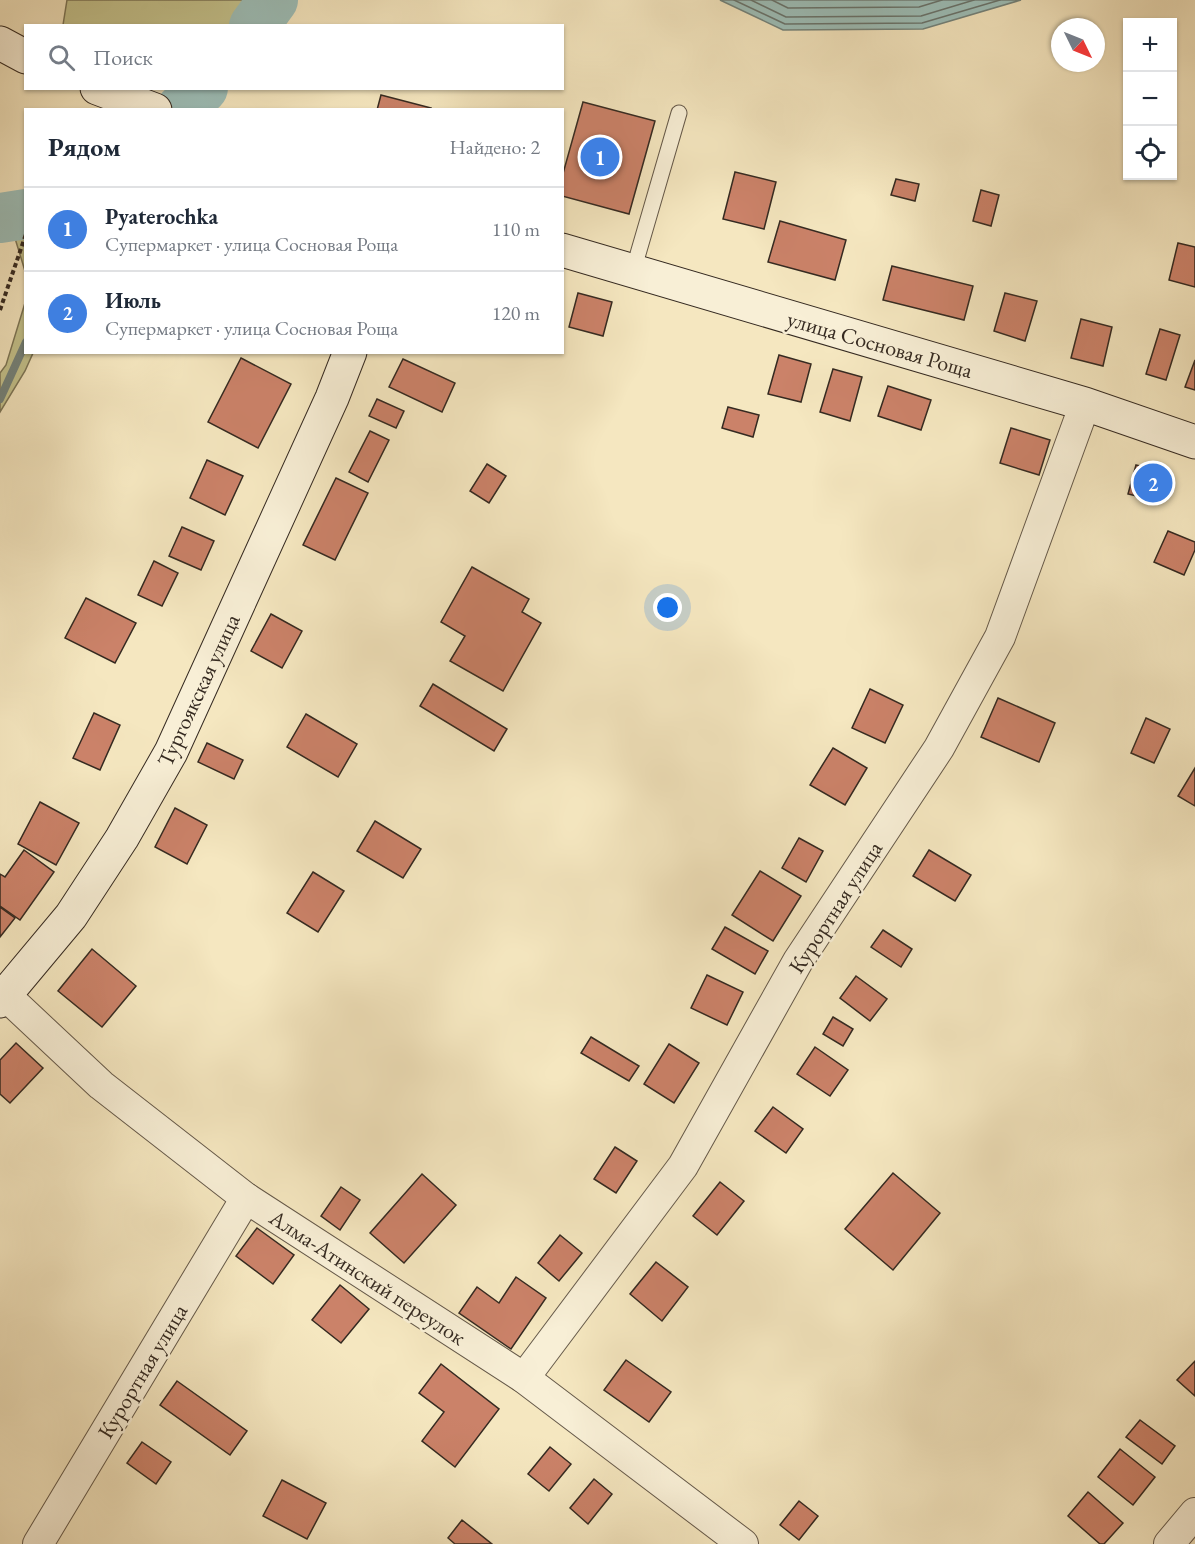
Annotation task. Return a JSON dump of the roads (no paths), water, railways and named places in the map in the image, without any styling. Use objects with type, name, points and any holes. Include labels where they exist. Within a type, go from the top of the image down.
[{"type":"main road","points":[[0,43],[24,56]]},
{"type":"main road","points":[[102,90],[150,108]]},
{"type":"main road","name":"улица Сосновая Роща","points":[[564,251],[1084,404],[1195,442]]},
{"type":"main road","name":"Тургоякская улица","points":[[3,998],[70,916],[122,838],[171,752],[332,398],[349,354]]},
{"type":"street","name":"Курортная улица","points":[[524,1378],[683,1166],[798,961],[939,748],[1000,637],[1084,404]]},
{"type":"street","name":"Алма-Атинский переулок","points":[[3,998],[102,1085],[246,1198],[524,1378],[744,1544]]},
{"type":"street","name":"Курортная улица","points":[[38,1544],[246,1198]]},
{"type":"street","points":[[1169,1544],[1195,1513]]},
{"type":"lane","points":[[633,271],[679,113]]},
{"type":"water","points":[[720,0],[1021,0],[923,29],[783,30]]},
{"type":"waterway","points":[[255,24],[273,0]]},
{"type":"waterway","points":[[182,108],[201,90]]},
{"type":"waterway","points":[[0,218],[24,214]]},
{"type":"waterway","points":[[0,399],[24,346]]},
{"type":"place","name":"Pyaterochka","points":[[600,157]]},
{"type":"place","name":"Июль","points":[[1153,483]]}]
